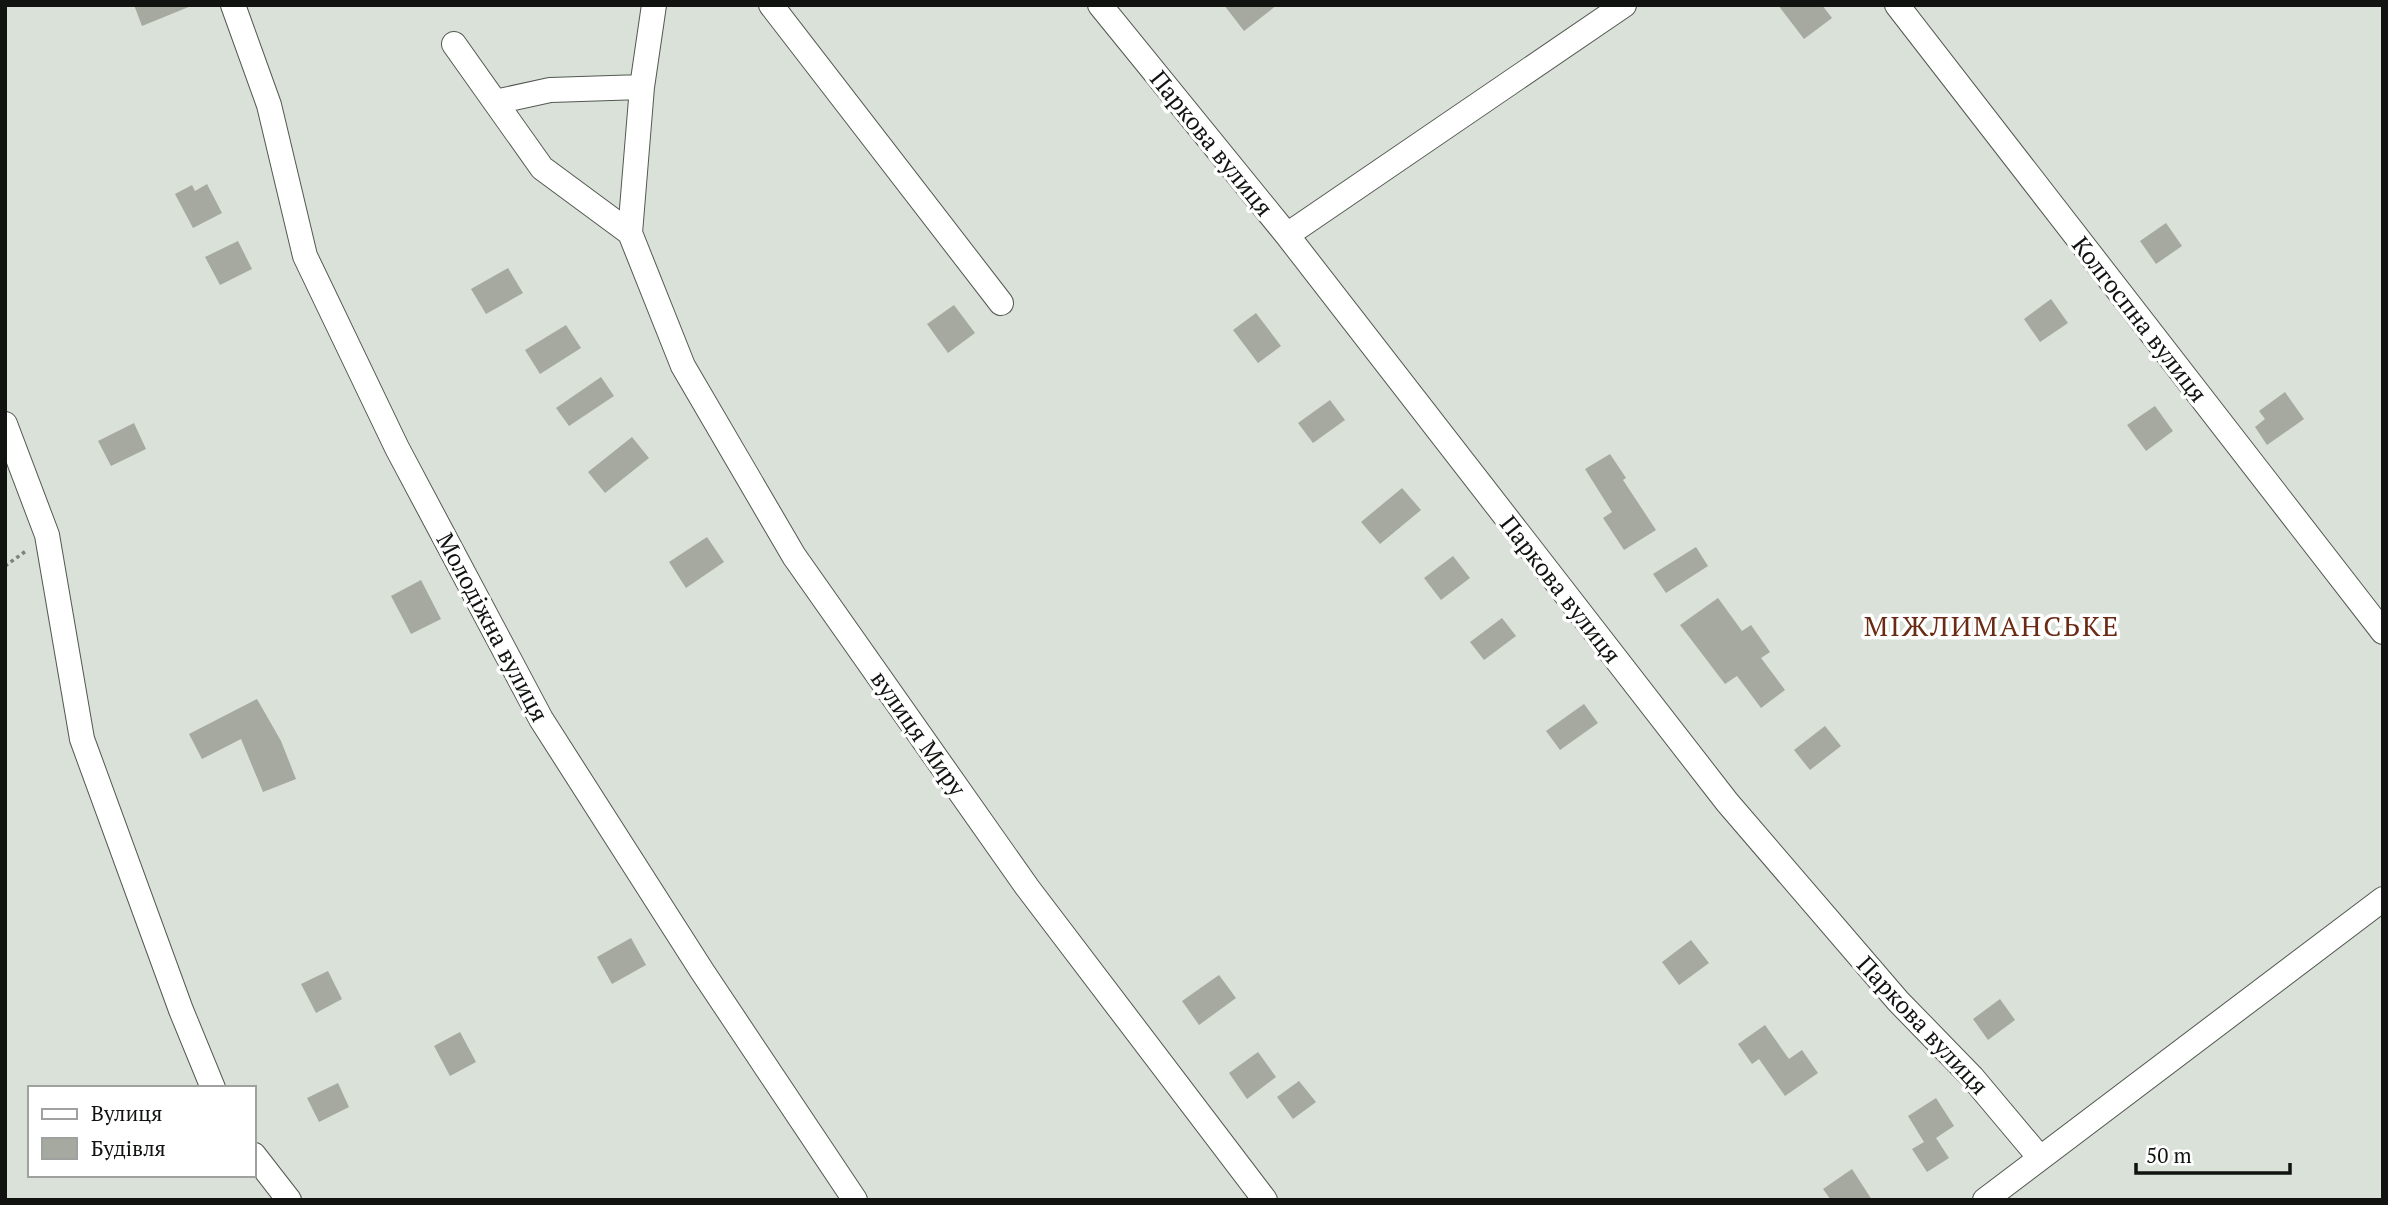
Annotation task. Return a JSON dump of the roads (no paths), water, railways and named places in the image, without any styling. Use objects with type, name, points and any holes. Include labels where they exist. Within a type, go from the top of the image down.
[{"type":"street","name":"Молодіжна вулиця","points":[[233,5],[269,105],[305,256],[397,448],[541,719],[702,971],[855,1200]]},
{"type":"street","points":[[629,233],[642,87],[654,5]]},
{"type":"street","points":[[771,5],[1001,303]]},
{"type":"street","name":"Паркова вулиця","points":[[1100,5],[1287,235],[1727,802],[1898,1001],[1972,1077],[2040,1158]]},
{"type":"street","points":[[1287,235],[1624,5]]},
{"type":"street","name":"Колгоспна вулиця","points":[[1897,5],[2383,632]]},
{"type":"street","points":[[454,44],[542,168],[629,233]]},
{"type":"street","points":[[495,102],[550,90],[590,86],[642,87]]},
{"type":"street","name":"вулиця Миру","points":[[629,233],[683,366],[794,555],[1027,887],[1265,1200]]},
{"type":"street","points":[[5,424],[47,535],[82,739],[181,1010],[212,1086]]},
{"type":"street","points":[[1985,1200],[2016,1190],[2040,1158],[2383,899]]},
{"type":"street","points":[[256,1158],[289,1200]]},
{"type":"district","name":"МІЖЛИМАНСЬКЕ","points":[[1992,625]]}]
